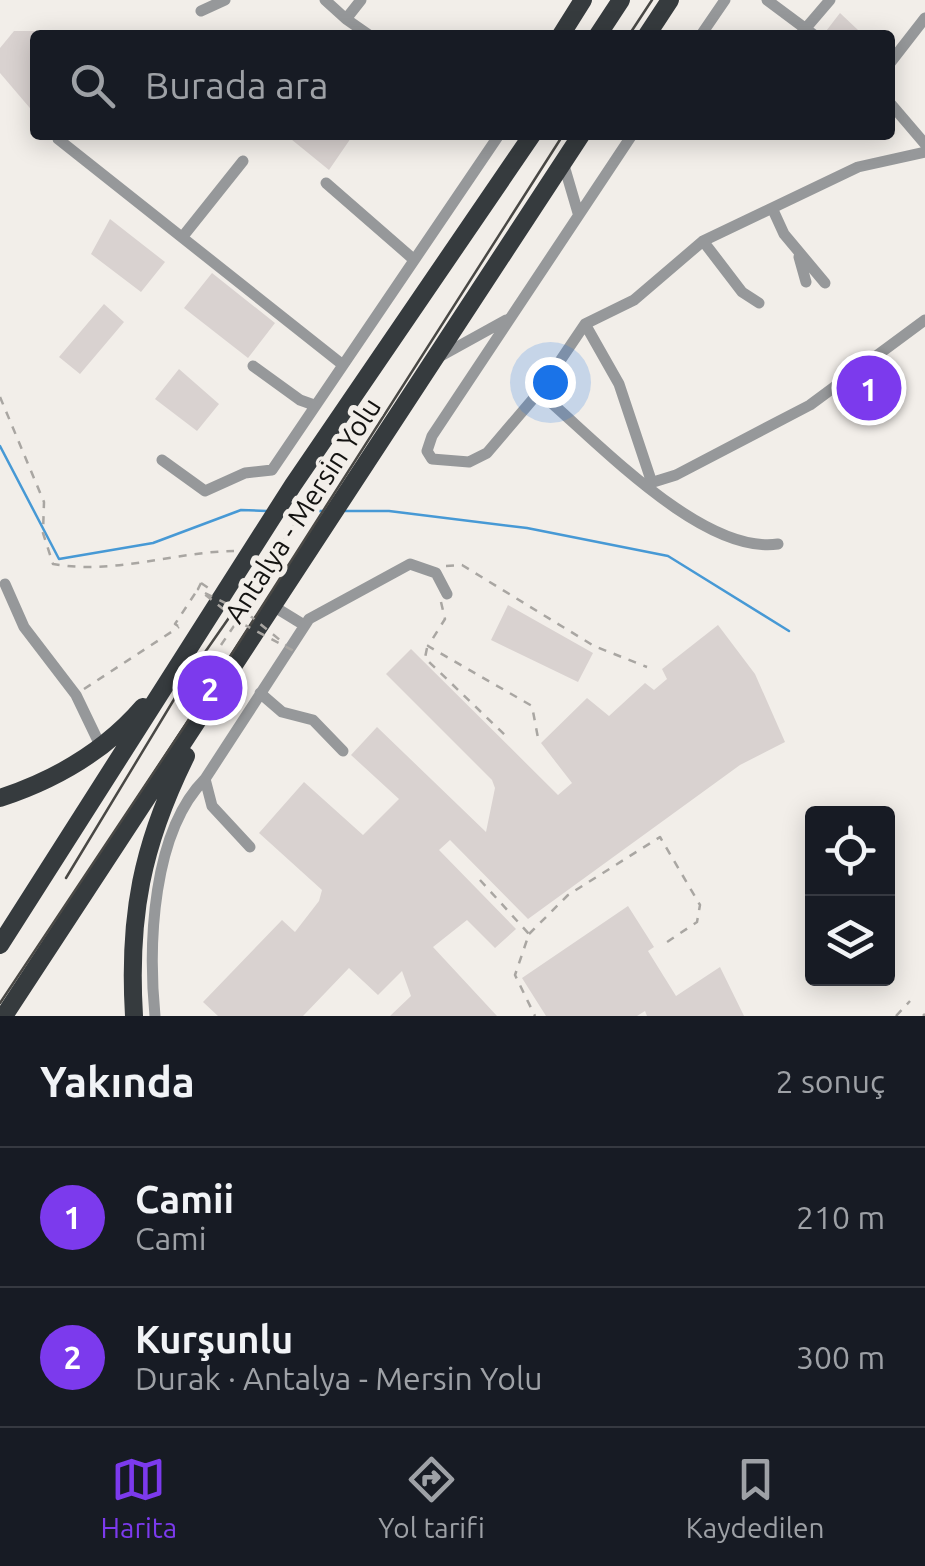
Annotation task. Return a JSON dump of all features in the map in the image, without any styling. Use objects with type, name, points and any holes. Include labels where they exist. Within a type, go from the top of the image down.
[{"type":"highway","points":[[564,30],[583,0]]},
{"type":"highway","points":[[601,30],[621,0]]},
{"type":"highway","points":[[650,30],[670,0]]},
{"type":"highway","name":"Antalya - Mersin Yolu","points":[[0,944],[292,485],[529,140]]},
{"type":"highway","name":"Antalya - Mersin Yolu","points":[[4,1016],[577,140]]},
{"type":"highway","points":[[0,798],[61,773],[101,747],[129,723],[182,661]]},
{"type":"highway","points":[[134,1016],[136,904],[150,834],[220,690]]},
{"type":"street","points":[[201,11],[225,0]]},
{"type":"street","points":[[325,0],[362,30]]},
{"type":"street","points":[[346,19],[361,0]]},
{"type":"street","points":[[704,30],[725,0]]},
{"type":"street","points":[[767,0],[803,30]]},
{"type":"street","points":[[809,30],[830,0]]},
{"type":"street","points":[[895,57],[925,18]]},
{"type":"street","points":[[895,109],[925,144]]},
{"type":"street","points":[[61,140],[343,365]]},
{"type":"street","points":[[162,460],[205,491],[246,473],[272,470],[412,258],[496,140]]},
{"type":"street","points":[[629,140],[432,436],[427,451],[432,459],[469,462],[487,453],[539,392],[585,324],[634,300],[704,241],[858,167],[925,152]]},
{"type":"street","points":[[184,235],[243,161]]},
{"type":"street","points":[[563,162],[578,214]]},
{"type":"street","points":[[326,182],[412,258]]},
{"type":"street","points":[[773,210],[798,252],[826,283]]},
{"type":"street","points":[[704,241],[742,292],[759,304]]},
{"type":"street","points":[[798,252],[806,282]]},
{"type":"street","points":[[430,361],[510,318]]},
{"type":"street","points":[[650,483],[676,475],[810,405],[925,320]]},
{"type":"street","points":[[585,324],[619,384],[650,483]]},
{"type":"street","points":[[253,366],[300,400],[314,405]]},
{"type":"street","points":[[539,392],[717,534],[757,547],[778,544]]},
{"type":"street","points":[[155,1016],[154,918],[162,870],[186,798],[205,779],[304,625],[410,564],[436,572],[448,594]]},
{"type":"street","points":[[6,584],[24,626],[76,695],[101,747]]},
{"type":"street","points":[[273,606],[304,625]]},
{"type":"street","points":[[260,693],[282,712],[313,720],[342,751]]},
{"type":"street","points":[[205,779],[212,806],[250,847]]},
{"type":"path","points":[[0,397],[44,502],[43,533],[53,564],[107,570],[187,552],[254,545]]},
{"type":"path","points":[[436,572],[451,563],[462,565],[594,646],[647,667]]},
{"type":"path","points":[[180,616],[201,583],[212,587],[202,606]]},
{"type":"path","points":[[197,590],[238,620],[296,649]]},
{"type":"path","points":[[197,590],[248,614],[296,649]]},
{"type":"path","points":[[448,594],[441,603],[445,619],[425,658],[507,736]]},
{"type":"path","points":[[221,644],[238,620]]},
{"type":"path","points":[[76,695],[178,626]]},
{"type":"path","points":[[428,646],[532,706],[538,738]]},
{"type":"path","points":[[290,656],[296,649]]},
{"type":"path","points":[[535,1016],[515,975],[529,934],[568,895],[660,837],[700,905],[696,922],[661,946]]},
{"type":"path","points":[[480,880],[529,934]]},
{"type":"path","points":[[896,1016],[910,1001]]},
{"type":"building","points":[[840,13],[858,30],[827,30]]},
{"type":"building","points":[[14,31],[30,31],[30,108],[0,73],[0,48]]},
{"type":"building","points":[[292,140],[350,140],[329,170]]},
{"type":"building","points":[[110,219],[165,262],[141,292],[91,254]]},
{"type":"building","points":[[212,273],[275,323],[248,358],[184,308]]},
{"type":"building","points":[[104,304],[124,322],[80,374],[59,357]]},
{"type":"building","points":[[179,369],[219,404],[197,431],[155,399]]},
{"type":"building","points":[[868,374],[885,390],[872,404],[853,386]]},
{"type":"building","points":[[508,605],[593,653],[578,682],[491,640]]},
{"type":"building","points":[[718,625],[755,674],[785,742],[740,765],[528,919],[450,840],[439,850],[516,929],[495,948],[467,920],[433,947],[497,1016],[390,1016],[411,996],[402,971],[378,995],[349,968],[303,1016],[218,1016],[203,1002],[282,920],[295,932],[319,901],[322,890],[259,833],[304,782],[363,835],[399,799],[351,755],[377,727],[486,832],[495,788],[492,780],[386,674],[411,649],[558,795],[572,783],[541,743],[587,698],[609,716],[645,683],[654,690],[667,679],[662,669]]},
{"type":"building","points":[[628,906],[654,947],[648,951],[676,996],[720,967],[744,1016],[647,1016],[645,1011],[637,1016],[546,1016],[522,978]]},
{"type":"waterway","points":[[0,446],[59,559],[153,543],[241,510],[267,511]]},
{"type":"waterway","points":[[285,511],[327,511]]},
{"type":"waterway","points":[[345,511],[389,511],[527,528],[668,556],[789,631]]},
{"type":"tram line","points":[[632,30],[652,0]]},
{"type":"tram line","points":[[0,1003],[210,688],[560,140]]},
{"type":"tram line","points":[[66,878],[187,678],[325,480]]},
{"type":"place","name":"Camii","points":[[869,388]]},
{"type":"place","name":"Kurşunlu","points":[[210,688]]}]
